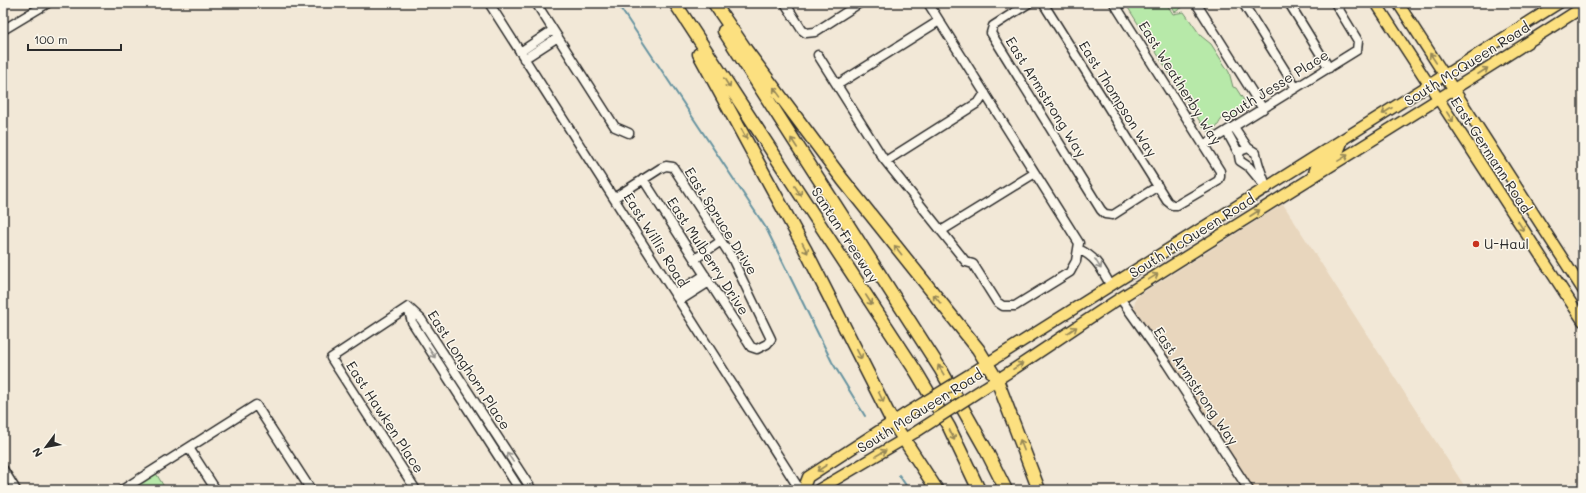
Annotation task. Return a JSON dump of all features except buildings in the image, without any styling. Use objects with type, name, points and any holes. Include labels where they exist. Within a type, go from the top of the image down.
[{"type":"highway","points":[[668,3],[711,74],[771,183],[837,310],[892,421],[937,490]]},
{"type":"highway","name":"Santan Freeway","points":[[675,3],[917,373],[948,427],[979,490]]},
{"type":"highway","name":"Santan Freeway","points":[[706,3],[941,370],[985,448],[1006,490]]},
{"type":"highway","points":[[714,3],[746,50],[843,180],[978,349],[997,380],[1039,490]]},
{"type":"main road","name":"East Germann Road","points":[[1376,3],[1583,321]]},
{"type":"main road","name":"East Germann Road","points":[[1398,3],[1583,290]]},
{"type":"main road","name":"South McQueen Road","points":[[802,490],[808,477],[892,421],[1111,286],[1559,3]]},
{"type":"main road","name":"South McQueen Road","points":[[818,490],[916,432],[1120,298],[1313,176],[1454,91],[1583,7]]},
{"type":"main road","points":[[1313,176],[1316,166],[1339,150],[1343,140]]},
{"type":"main road","points":[[1267,188],[1274,201]]},
{"type":"main road","points":[[1529,239],[1544,230]]},
{"type":"main road","points":[[1111,286],[1120,298]]},
{"type":"street","points":[[3,30],[48,3]]},
{"type":"street","name":"East Willis Road","points":[[489,3],[677,298],[802,490]]},
{"type":"street","points":[[536,3],[615,127],[629,133]]},
{"type":"street","points":[[785,3],[802,30],[806,33],[815,32],[860,3]]},
{"type":"street","points":[[818,55],[886,161],[966,262],[973,264],[997,302],[1003,306],[1015,306],[1070,272],[1076,261],[1079,243],[928,3]]},
{"type":"street","name":"East Armstrong Way","points":[[1029,3],[995,25],[991,30],[994,38],[1101,210],[1107,215],[1115,214],[1158,186]]},
{"type":"street","name":"East Thompson Way","points":[[1043,3],[1168,203],[1174,205]]},
{"type":"street","name":"East Weatherby Way","points":[[1114,3],[1219,168],[1220,177],[1199,193],[1179,204],[1174,205]]},
{"type":"street","points":[[1196,3],[1263,109]]},
{"type":"street","points":[[1243,3],[1296,88]]},
{"type":"street","points":[[1288,3],[1330,68]]},
{"type":"street","name":"South Jesse Place","points":[[1204,145],[1353,53],[1358,47],[1356,37],[1335,3]]},
{"type":"street","points":[[837,85],[939,21]]},
{"type":"street","points":[[522,55],[556,34]]},
{"type":"street","points":[[886,161],[978,102],[984,93]]},
{"type":"street","points":[[1231,129],[1248,148],[1256,154],[1256,163],[1263,173],[1267,188]]},
{"type":"street","points":[[1231,129],[1240,161],[1249,167],[1256,178],[1267,188]]},
{"type":"street","points":[[1239,154],[1242,149],[1248,148]]},
{"type":"street","name":"East Spruce Drive","points":[[643,179],[666,166],[672,168],[732,258],[771,339],[767,344],[757,349],[751,347]]},
{"type":"street","points":[[942,231],[1035,173]]},
{"type":"street","points":[[614,198],[643,179]]},
{"type":"street","name":"East Mulberry Drive","points":[[643,179],[751,347]]},
{"type":"street","points":[[695,259],[721,241]]},
{"type":"street","points":[[1078,249],[1088,253],[1095,259],[1111,286]]},
{"type":"street","points":[[677,298],[707,278]]},
{"type":"street","name":"East Armstrong Way","points":[[1120,298],[1167,364],[1249,490]]},
{"type":"street","name":"East Longhorn Place","points":[[408,307],[421,318],[532,490]]},
{"type":"street","name":"East Longhorn Place","points":[[408,307],[412,322],[520,490]]},
{"type":"street","name":"East Hawken Place","points":[[408,307],[331,358],[416,490]]},
{"type":"street","points":[[423,339],[431,334]]},
{"type":"street","points":[[453,386],[461,380]]},
{"type":"street","points":[[122,490],[256,405],[311,490]]},
{"type":"street","points":[[484,433],[491,428]]},
{"type":"street","points":[[189,448],[216,490]]},
{"type":"street","points":[[3,470],[16,490]]},
{"type":"street","points":[[516,482],[523,477]]},
{"type":"shaded area","points":[[1283,204],[1467,490],[1254,490],[1134,307],[1135,300],[1139,295]]},
{"type":"green space","points":[[1125,3],[1166,3],[1173,14],[1184,12],[1201,36],[1211,44],[1229,72],[1233,87],[1236,88],[1245,102],[1240,114],[1233,117],[1224,117],[1212,131],[1208,131],[1204,128]]},
{"type":"green space","points":[[1169,3],[1180,3],[1183,7],[1175,12]]},
{"type":"green space","points":[[154,470],[166,490],[122,490]]},
{"type":"waterway","points":[[617,3],[766,228],[832,362],[865,416]]},
{"type":"waterway","points":[[899,475],[909,490]]},
{"type":"place","name":"U-Haul","points":[[1476,244]]}]
